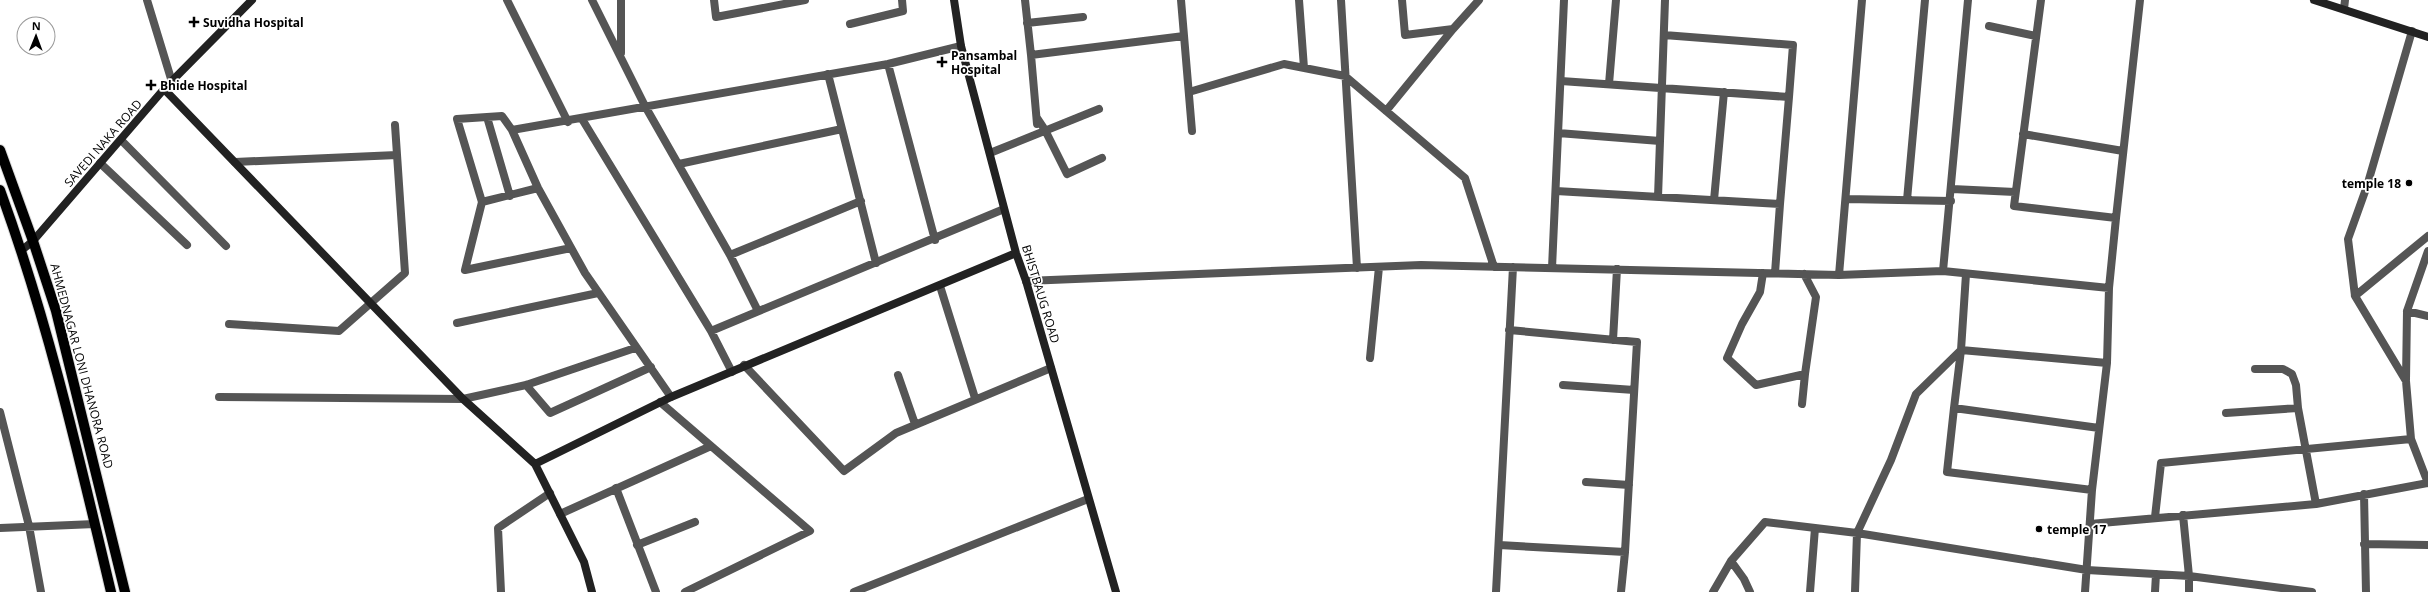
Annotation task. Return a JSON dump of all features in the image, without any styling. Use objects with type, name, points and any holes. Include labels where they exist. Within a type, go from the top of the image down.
[{"type":"main road","name":"AHMEDNAGAR LONI DHANORA ROAD","points":[[0,150],[33,241],[70,364],[125,592]]},
{"type":"main road","points":[[0,190],[22,250],[62,394],[111,592]]},
{"type":"street","points":[[147,0],[172,82]]},
{"type":"street","name":"SAVEDI NAKA ROAD","points":[[22,250],[33,241],[164,89],[252,0]]},
{"type":"street","points":[[507,0],[568,122]]},
{"type":"street","points":[[592,0],[645,106],[730,255],[758,311]]},
{"type":"street","points":[[621,0],[621,56]]},
{"type":"street","points":[[714,0],[716,17],[805,0]]},
{"type":"street","points":[[850,24],[904,11],[902,0]]},
{"type":"street","name":"BHISTBAUG ROAD","points":[[954,0],[961,46],[1004,210],[1016,253],[1026,280],[1116,592]]},
{"type":"street","points":[[1025,0],[1036,118],[1042,132],[1067,174],[1102,158]]},
{"type":"street","points":[[1186,0],[1181,0],[1192,131]]},
{"type":"street","points":[[1299,0],[1304,68]]},
{"type":"street","points":[[1340,0],[1357,268]]},
{"type":"street","points":[[1402,0],[1405,34],[1453,29]]},
{"type":"street","points":[[1386,111],[1478,0]]},
{"type":"street","points":[[1552,268],[1564,0]]},
{"type":"street","points":[[1609,84],[1616,0]]},
{"type":"street","points":[[1658,197],[1665,0]]},
{"type":"street","points":[[1839,275],[1862,0]]},
{"type":"street","points":[[1907,200],[1925,0]]},
{"type":"street","points":[[1943,271],[1952,189],[1968,0]]},
{"type":"street","points":[[2041,0],[2014,206],[2116,218]]},
{"type":"street","points":[[2085,592],[2092,490],[2107,362],[2109,288],[2140,0]]},
{"type":"street","points":[[2314,0],[2428,37]]},
{"type":"street","points":[[2344,9],[2345,0]]},
{"type":"street","points":[[1027,23],[1083,17]]},
{"type":"street","points":[[1989,26],[2036,36]]},
{"type":"street","points":[[2406,380],[2355,296],[2348,239],[2367,186],[2412,31]]},
{"type":"street","points":[[1664,35],[1793,45],[1775,274]]},
{"type":"street","points":[[1031,55],[1184,36]]},
{"type":"street","points":[[512,130],[568,122],[645,106],[888,64],[961,46]]},
{"type":"street","points":[[888,64],[935,240]]},
{"type":"street","points":[[1188,92],[1284,64],[1345,76],[1465,178],[1494,267]]},
{"type":"street","points":[[828,74],[876,263]]},
{"type":"street","points":[[1560,81],[1789,97]]},
{"type":"street","points":[[164,89],[463,399],[535,464],[584,562],[592,592]]},
{"type":"street","points":[[1714,200],[1724,92]]},
{"type":"street","points":[[990,153],[1098,109]]},
{"type":"street","points":[[571,248],[465,270],[482,202],[457,119],[502,116],[512,130],[538,188],[598,293],[635,348],[671,397]]},
{"type":"street","points":[[487,117],[510,196]]},
{"type":"street","points":[[582,119],[711,330],[732,372]]},
{"type":"street","points":[[229,324],[339,331],[405,273],[395,125]]},
{"type":"street","points":[[679,164],[842,129]]},
{"type":"street","points":[[1558,133],[1660,141]]},
{"type":"street","points":[[2023,134],[2123,151]]},
{"type":"street","points":[[120,140],[226,246]]},
{"type":"street","points":[[235,162],[397,155]]},
{"type":"street","points":[[100,163],[187,245]]},
{"type":"street","points":[[482,202],[538,188]]},
{"type":"street","points":[[1952,189],[2015,192]]},
{"type":"street","points":[[1556,191],[1780,204]]},
{"type":"street","points":[[1846,199],[1950,201]]},
{"type":"street","points":[[730,255],[861,201]]},
{"type":"street","points":[[711,330],[935,240],[1004,210]]},
{"type":"street","points":[[2355,296],[2428,236]]},
{"type":"street","points":[[2090,524],[2155,517],[2316,504],[2428,483],[2411,439],[2406,380],[2407,311],[2428,251]]},
{"type":"street","points":[[535,464],[671,397],[732,372],[744,365],[940,286],[1016,253]]},
{"type":"street","points":[[1026,280],[1421,265],[1839,275],[1943,271],[2109,288]]},
{"type":"street","points":[[1370,358],[1379,267]]},
{"type":"street","points":[[1496,592],[1513,267]]},
{"type":"street","points":[[1612,340],[1617,269]]},
{"type":"street","points":[[1763,273],[1760,292],[1742,324],[1727,358],[1756,385],[1805,374]]},
{"type":"street","points":[[1802,404],[1816,298],[1804,274]]},
{"type":"street","points":[[1966,274],[1961,350],[1947,472],[2092,490]]},
{"type":"street","points":[[940,286],[975,398]]},
{"type":"street","points":[[457,323],[598,293]]},
{"type":"street","points":[[2407,311],[2428,316]]},
{"type":"street","points":[[1509,330],[1637,342],[1625,552],[1621,592]]},
{"type":"street","points":[[219,397],[463,399],[526,385],[635,348]]},
{"type":"street","points":[[1855,592],[1857,533],[1890,460],[1916,394],[1961,350],[2107,362]]},
{"type":"street","points":[[744,365],[844,471],[896,433],[975,398],[1051,368]]},
{"type":"street","points":[[526,385],[550,413],[650,367]]},
{"type":"street","points":[[2255,369],[2283,369],[2292,374],[2296,385],[2298,408],[2316,504]]},
{"type":"street","points":[[898,375],[915,424]]},
{"type":"street","points":[[1563,385],[1634,390]]},
{"type":"street","points":[[660,402],[810,531],[685,592]]},
{"type":"street","points":[[1954,408],[2099,428]]},
{"type":"street","points":[[2226,413],[2298,408]]},
{"type":"street","points":[[0,412],[2,428],[29,526],[41,592]]},
{"type":"street","points":[[2155,517],[2161,463],[2411,439]]},
{"type":"street","points":[[560,514],[711,446]]},
{"type":"street","points":[[1586,482],[1629,485]]},
{"type":"street","points":[[616,488],[656,592]]},
{"type":"street","points":[[501,592],[498,528],[550,493]]},
{"type":"street","points":[[2364,494],[2366,592]]},
{"type":"street","points":[[854,592],[1088,499]]},
{"type":"street","points":[[2183,515],[2189,576],[2189,592]]},
{"type":"street","points":[[637,545],[695,522]]},
{"type":"street","points":[[1713,592],[1731,561],[1765,522],[1857,533],[2087,570],[2189,576],[2312,592]]},
{"type":"street","points":[[0,528],[95,524]]},
{"type":"street","points":[[1810,592],[1815,528]]},
{"type":"street","points":[[2364,544],[2428,545]]},
{"type":"street","points":[[1499,545],[1625,552]]},
{"type":"street","points":[[1731,561],[1744,579],[1750,592]]},
{"type":"street","points":[[2155,592],[2156,574]]},
{"type":"place","name":"Suvidha Hospital","points":[[194,22]]},
{"type":"place","name":"Pansambal Hospital","points":[[942,62]]},
{"type":"place","name":"Bhide Hospital","points":[[151,85]]},
{"type":"place","name":"temple 18","points":[[2409,183]]},
{"type":"place","name":"temple 17","points":[[2039,529]]}]
